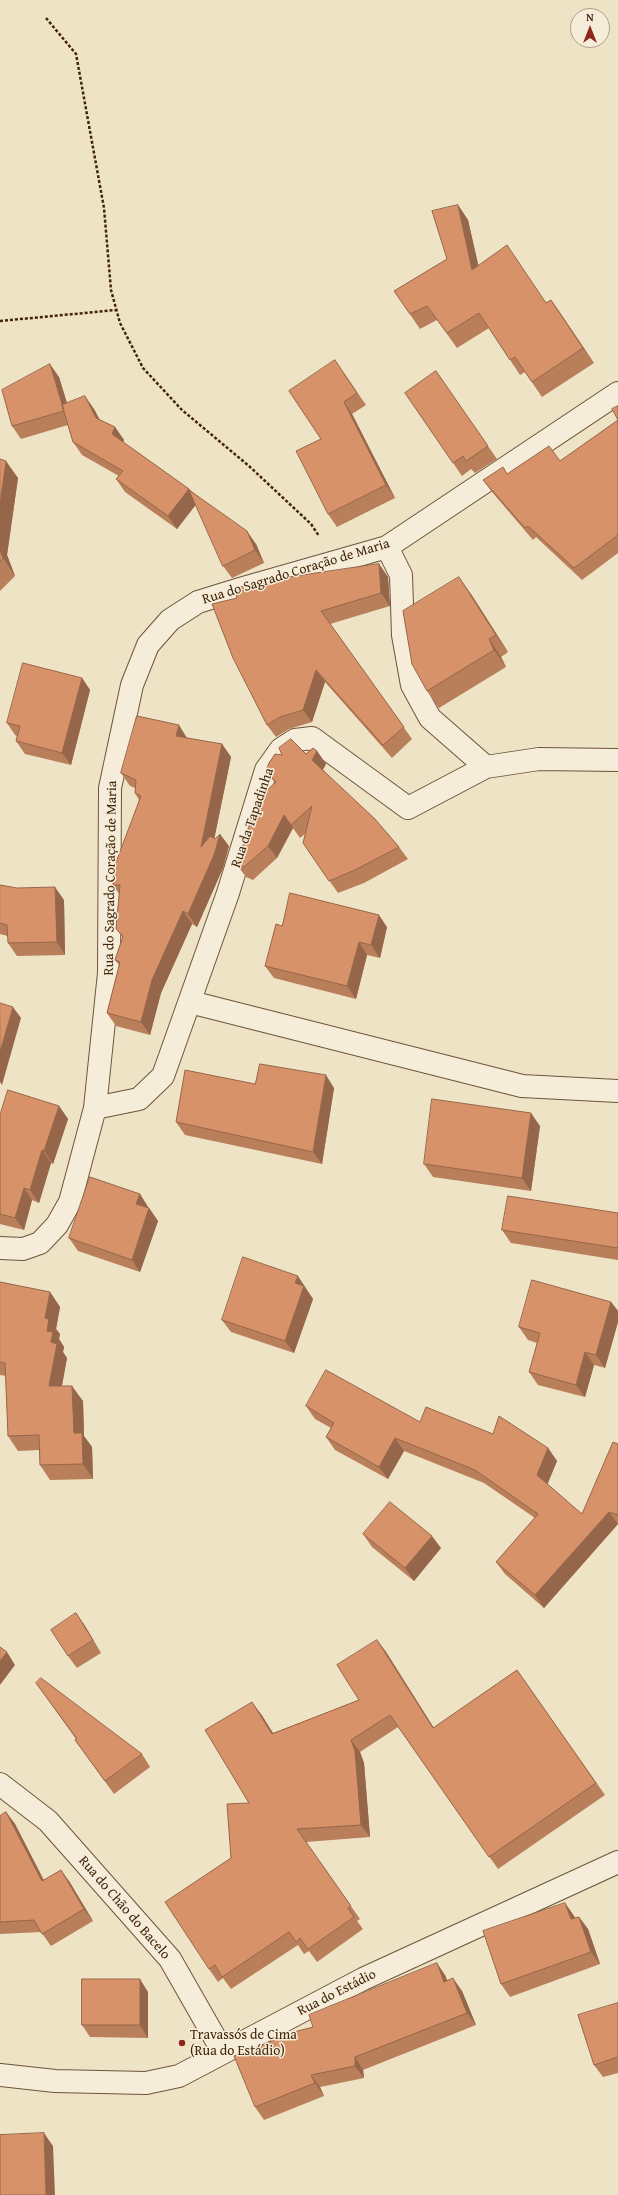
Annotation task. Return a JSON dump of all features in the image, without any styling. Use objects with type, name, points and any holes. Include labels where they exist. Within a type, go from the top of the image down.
[{"type":"street","name":"Rua do Sagrado Coração de Maria","points":[[0,1248],[23,1249],[40,1243],[57,1225],[70,1202],[95,1108],[109,974],[110,788],[132,685],[148,645],[170,620],[198,602],[386,547],[618,393]]},
{"type":"street","points":[[386,547],[401,575],[403,635],[412,685],[430,718],[486,767]]},
{"type":"street","name":"Rua da Tapadinha","points":[[95,1108],[139,1099],[163,1076],[228,893],[266,770],[282,749],[295,740],[312,738],[408,808],[486,767],[539,759],[618,760]]},
{"type":"street","points":[[190,1002],[522,1086],[618,1091]]},
{"type":"street","name":"Rua do Chão do Bacelo","points":[[0,1784],[48,1821],[170,1959],[223,2052]]},
{"type":"street","name":"Rua do Estádio","points":[[0,2075],[55,2081],[146,2083],[178,2076],[363,1979],[618,1862]]},
{"type":"path","points":[[46,18],[76,54],[104,208],[111,290],[120,323],[143,368],[182,410],[249,466],[311,524],[336,561]]},
{"type":"path","points":[[0,321],[116,310]]},
{"type":"building","points":[[458,205],[472,270],[507,245],[546,303],[551,300],[583,348],[532,382],[515,357],[510,360],[479,313],[447,333],[427,306],[410,314],[394,291],[447,259],[432,211]]},
{"type":"building","points":[[335,360],[357,393],[344,402],[386,485],[328,514],[296,451],[321,439],[289,391]]},
{"type":"building","points":[[50,364],[64,411],[12,426],[2,390]]},
{"type":"building","points":[[436,371],[488,446],[466,461],[463,456],[453,463],[405,393]]},
{"type":"building","points":[[85,396],[96,418],[115,427],[112,434],[189,489],[168,516],[116,479],[123,471],[73,442],[62,405]]},
{"type":"building","points":[[618,406],[618,420],[612,409]]},
{"type":"building","points":[[618,420],[618,535],[574,568],[528,526],[525,528],[483,480],[503,467],[507,474],[549,446],[560,461]]},
{"type":"building","points":[[0,459],[6,461],[0,505]]},
{"type":"building","points":[[189,490],[247,531],[255,550],[223,566]]},
{"type":"building","points":[[0,550],[3,558],[0,562]]},
{"type":"building","points":[[379,564],[381,593],[321,611],[404,727],[383,745],[316,670],[303,710],[280,717],[267,725],[233,658],[212,604],[237,598],[234,589],[262,581]]},
{"type":"building","points":[[459,577],[496,635],[489,639],[494,650],[427,691],[412,664],[403,611]]},
{"type":"building","points":[[23,663],[82,678],[62,753],[16,741],[20,726],[7,723]]},
{"type":"building","points":[[137,716],[179,725],[176,736],[222,744],[201,847],[210,836],[215,839],[220,834],[214,855],[188,914],[183,911],[152,980],[141,1022],[107,1013],[120,962],[115,960],[123,936],[116,929],[120,885],[113,885],[113,870],[141,796],[135,793],[136,780],[121,773]]},
{"type":"building","points":[[291,739],[306,754],[313,748],[317,751],[312,760],[375,819],[399,847],[355,870],[329,881],[303,843],[312,806],[291,825],[284,815],[268,846],[244,867],[237,865],[257,799],[276,782],[266,771],[269,763],[275,754],[282,755],[279,748]]},
{"type":"building","points":[[0,885],[17,888],[55,887],[57,942],[8,943],[7,925],[0,923]]},
{"type":"building","points":[[290,893],[379,915],[371,945],[359,942],[347,986],[265,966],[276,924],[282,926]]},
{"type":"building","points":[[0,1003],[13,1007],[0,1052]]},
{"type":"building","points":[[260,1064],[326,1075],[313,1152],[176,1122],[185,1070],[255,1084]]},
{"type":"building","points":[[8,1090],[59,1106],[44,1151],[42,1150],[30,1190],[24,1188],[15,1218],[0,1214],[0,1115]]},
{"type":"building","points":[[432,1099],[531,1113],[522,1178],[424,1164]]},
{"type":"building","points":[[90,1177],[140,1194],[136,1204],[149,1208],[132,1260],[69,1238]]},
{"type":"building","points":[[508,1196],[618,1213],[618,1248],[502,1230]]},
{"type":"building","points":[[243,1257],[298,1276],[295,1283],[304,1286],[285,1341],[222,1320]]},
{"type":"building","points":[[532,1280],[611,1302],[596,1355],[585,1352],[576,1385],[529,1372],[540,1333],[519,1327]]},
{"type":"building","points":[[0,1282],[50,1292],[45,1318],[49,1319],[47,1331],[53,1332],[51,1342],[57,1344],[49,1386],[72,1386],[74,1433],[82,1433],[83,1464],[40,1465],[39,1435],[8,1436],[5,1363],[0,1362]]},
{"type":"building","points":[[326,1370],[420,1422],[426,1407],[493,1434],[499,1416],[548,1448],[537,1475],[582,1514],[613,1442],[618,1444],[618,1515],[609,1512],[535,1595],[496,1562],[538,1514],[475,1470],[395,1438],[379,1467],[326,1437],[334,1423],[306,1406]]},
{"type":"building","points":[[390,1502],[432,1536],[405,1568],[363,1534]]},
{"type":"building","points":[[76,1613],[93,1640],[68,1656],[51,1630]]},
{"type":"building","points":[[377,1640],[433,1728],[517,1670],[596,1783],[489,1857],[390,1715],[351,1740],[355,1751],[361,1825],[297,1829],[351,1906],[348,1908],[354,1917],[308,1949],[300,1938],[296,1942],[289,1932],[222,1977],[215,1965],[209,1969],[165,1902],[231,1858],[227,1804],[249,1803],[205,1730],[252,1702],[272,1734],[359,1700],[337,1665]]},
{"type":"building","points":[[0,1647],[7,1652],[0,1661]]},
{"type":"building","points":[[41,1678],[142,1754],[105,1781],[75,1740],[77,1739],[36,1683]]},
{"type":"building","points":[[6,1812],[42,1881],[61,1870],[84,1909],[42,1934],[34,1920],[0,1922],[0,1816]]},
{"type":"building","points":[[565,1903],[571,1919],[579,1917],[591,1952],[501,1984],[483,1931]]},
{"type":"building","points":[[437,1963],[444,1982],[453,1978],[467,2013],[355,2057],[355,2066],[311,2075],[315,2083],[255,2107],[234,2056],[294,2032],[313,2027],[309,2015]]},
{"type":"building","points":[[82,1979],[140,1979],[140,2025],[82,2025]]},
{"type":"building","points":[[618,2003],[618,2057],[594,2065],[578,2015]]},
{"type":"building","points":[[44,2133],[46,2195],[0,2195],[0,2135]]},
{"type":"place","name":"Travassós de Cima (Rua do Estádio)","points":[[182,2043]]}]
